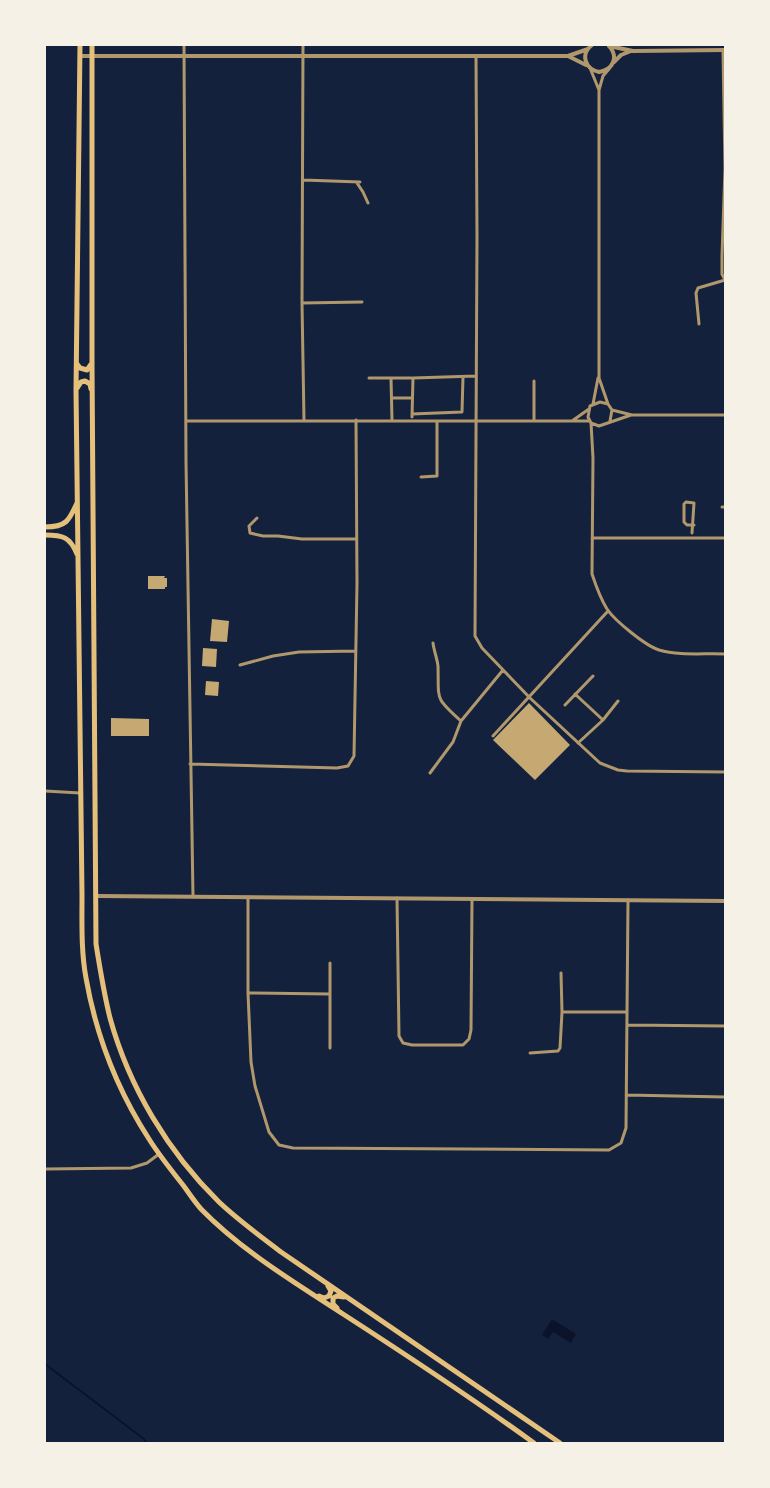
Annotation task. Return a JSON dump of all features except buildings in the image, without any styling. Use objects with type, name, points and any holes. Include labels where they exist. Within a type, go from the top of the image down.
[{"type":"main road","points":[[80,45],[76,390],[82,935],[89,991],[99,1030],[116,1077],[133,1112],[191,1198],[214,1221],[257,1256],[534,1443]]},
{"type":"main road","points":[[92,45],[92,392],[96,944],[107,1003],[118,1041],[148,1108],[184,1164],[220,1202],[242,1222],[322,1280],[560,1443]]},
{"type":"main road","points":[[77,364],[80,368],[86,370],[92,362]]},
{"type":"main road","points":[[76,390],[81,382],[84,381],[90,384],[92,392]]},
{"type":"main road","points":[[45,527],[56,527],[65,524],[72,516],[78,500]]},
{"type":"main road","points":[[45,534],[66,538],[73,544],[79,558]]},
{"type":"main road","points":[[314,1295],[324,1298],[330,1294],[329,1288],[322,1280]]},
{"type":"main road","points":[[343,1314],[333,1304],[333,1298],[340,1296],[351,1300]]},
{"type":"street","points":[[184,45],[184,262],[193,896]]},
{"type":"street","points":[[303,45],[302,303],[304,420]]},
{"type":"street","points":[[590,46],[585,57],[599,90]]},
{"type":"street","points":[[568,56],[590,46]]},
{"type":"street","points":[[608,46],[633,51],[724,50],[725,168],[722,274],[725,280],[698,288],[696,293],[699,324]]},
{"type":"street","points":[[572,421],[593,404],[599,378],[599,90],[603,76],[614,62],[614,53],[608,46]]},
{"type":"street","points":[[80,56],[568,56],[582,61],[588,67],[599,72],[610,67],[621,55],[633,51]]},
{"type":"street","points":[[476,56],[475,636],[482,648],[530,698],[600,763],[618,770],[725,772]]},
{"type":"street","points":[[303,180],[358,182],[368,204]]},
{"type":"street","points":[[302,303],[362,302]]},
{"type":"street","points":[[369,378],[476,376]]},
{"type":"street","points":[[413,378],[412,415],[462,412],[463,377]]},
{"type":"street","points":[[391,378],[392,420]]},
{"type":"street","points":[[599,378],[612,410],[632,415],[725,415]]},
{"type":"street","points":[[534,381],[534,420]]},
{"type":"street","points":[[392,398],[412,398]]},
{"type":"street","points":[[593,404],[600,402],[608,404]]},
{"type":"street","points":[[589,409],[588,417],[591,422],[593,458],[592,574],[597,590],[608,611],[632,632],[652,647],[660,650],[725,654]]},
{"type":"street","points":[[610,421],[612,410]]},
{"type":"street","points":[[187,420],[392,420],[437,422],[534,420],[591,422],[604,426],[610,421],[632,415]]},
{"type":"street","points":[[190,764],[337,768],[348,766],[354,756],[356,420]]},
{"type":"street","points":[[421,477],[437,476],[437,422]]},
{"type":"street","points":[[692,533],[694,525],[694,503],[686,502],[684,504],[684,522],[687,525],[694,525]]},
{"type":"street","points":[[257,518],[249,526],[250,533],[302,539],[356,538]]},
{"type":"street","points":[[592,538],[725,538]]},
{"type":"street","points":[[494,736],[608,611]]},
{"type":"street","points":[[433,643],[437,658],[438,696],[461,721]]},
{"type":"street","points":[[240,665],[273,656],[299,652],[356,651]]},
{"type":"street","points":[[430,773],[453,742],[461,721],[503,670]]},
{"type":"street","points":[[565,705],[593,676]]},
{"type":"street","points":[[575,694],[602,720]]},
{"type":"street","points":[[578,742],[602,720],[618,701]]},
{"type":"street","points":[[45,791],[81,793]]},
{"type":"street","points":[[96,896],[725,901]]},
{"type":"street","points":[[248,897],[248,993],[251,1062],[255,1086],[269,1132],[279,1145],[293,1148],[609,1150],[621,1143],[626,1128],[628,900]]},
{"type":"street","points":[[398,898],[399,1036],[404,1043],[412,1045],[463,1045],[469,1039],[471,1030],[472,899]]},
{"type":"street","points":[[330,963],[330,1048]]},
{"type":"street","points":[[530,1052],[558,1051],[561,1041],[561,973]]},
{"type":"street","points":[[248,993],[330,994]]},
{"type":"street","points":[[562,1012],[627,1012]]},
{"type":"street","points":[[627,1025],[725,1026]]},
{"type":"street","points":[[626,1095],[725,1097]]},
{"type":"street","points":[[45,1169],[131,1168],[147,1163],[160,1154]]},
{"type":"water","points":[[552,1319],[576,1334],[571,1343],[553,1332],[548,1339],[542,1335]]},
{"type":"waterway","points":[[45,1364],[147,1443]]}]
